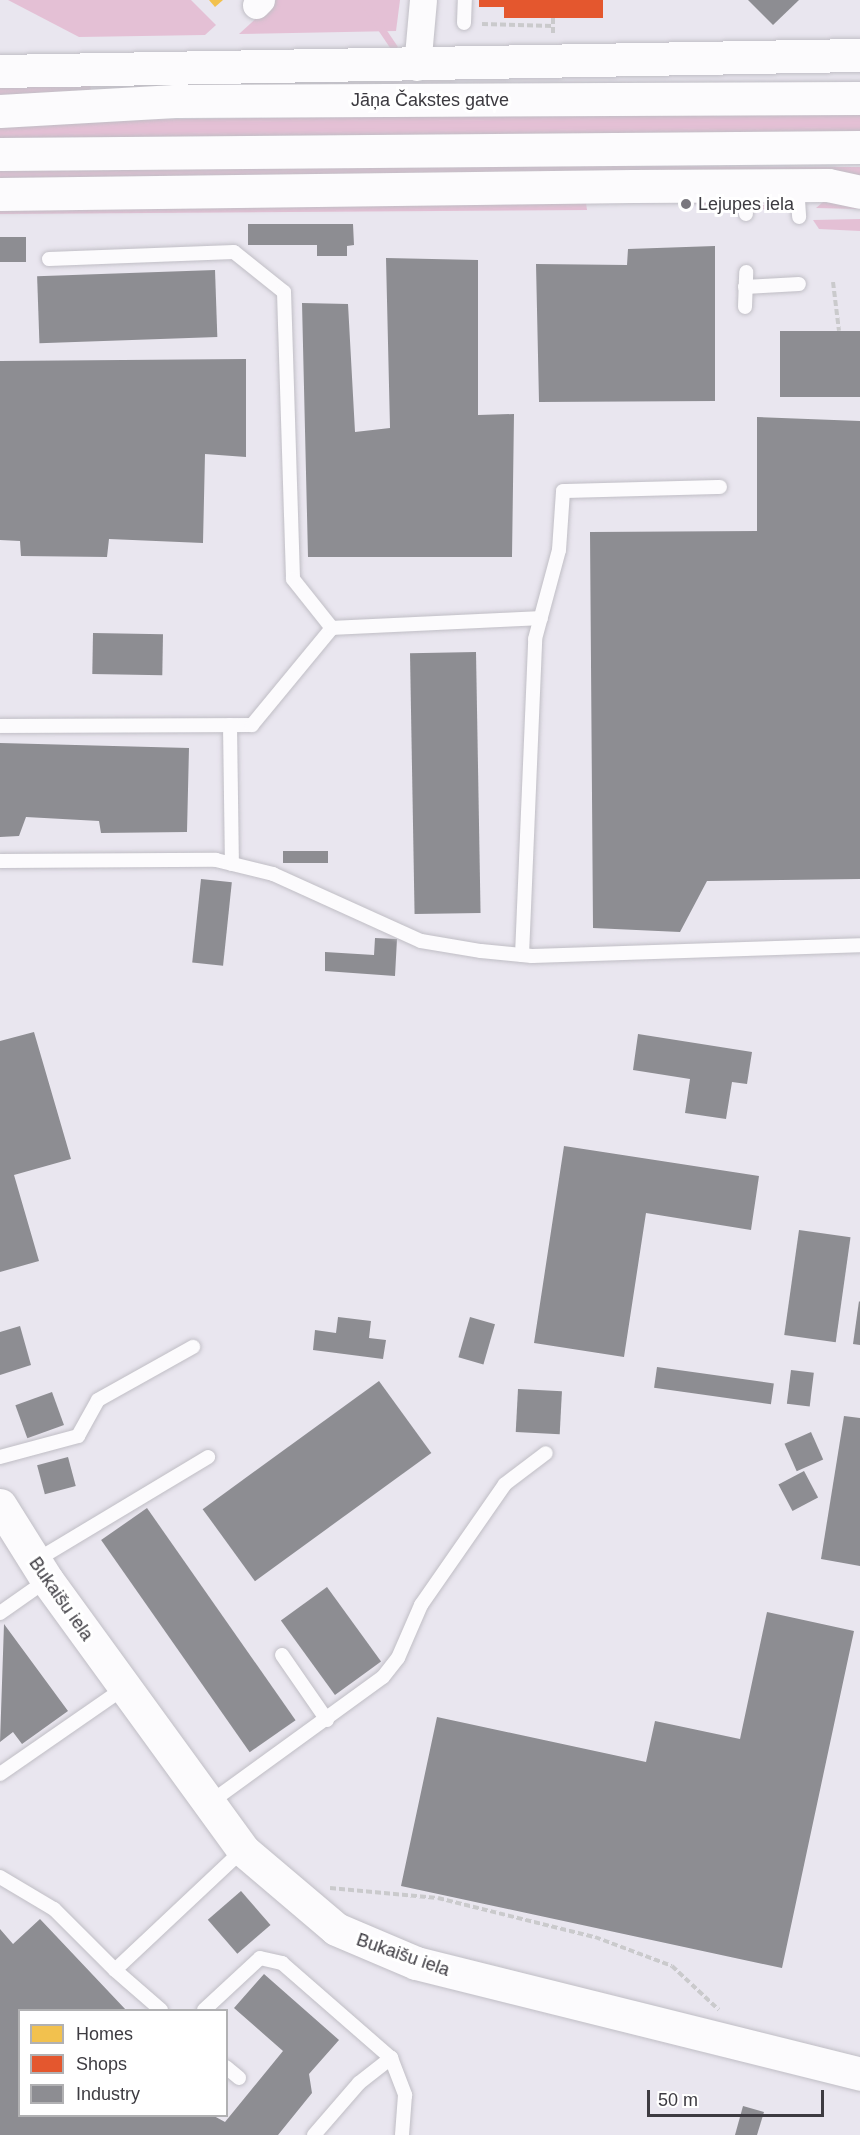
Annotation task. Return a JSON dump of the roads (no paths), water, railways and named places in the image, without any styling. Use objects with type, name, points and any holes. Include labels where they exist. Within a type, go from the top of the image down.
[{"type":"main road","points":[[0,71],[417,67],[860,55]]},
{"type":"main road","name":"Jāņa Čakstes gatve","points":[[0,111],[175,101],[860,98]]},
{"type":"main road","points":[[0,154],[161,157],[860,147]]},
{"type":"main road","points":[[0,194],[798,202],[860,192]]},
{"type":"main road","name":"Bukaišu iela","points":[[0,1505],[41,1571],[208,1804],[243,1850],[296,1901],[372,1948],[860,2074]]},
{"type":"street","points":[[417,67],[423,0]]},
{"type":"lane","points":[[464,23],[465,0]]},
{"type":"lane","points":[[49,259],[234,252],[284,292],[293,579],[332,628]]},
{"type":"lane","points":[[745,307],[746,272]]},
{"type":"lane","points":[[746,287],[800,284]]},
{"type":"lane","points":[[522,955],[535,639],[560,550],[562,491],[720,487]]},
{"type":"lane","points":[[0,726],[252,725],[332,628],[541,618]]},
{"type":"lane","points":[[230,725],[232,864]]},
{"type":"lane","points":[[0,861],[232,864],[273,874],[421,941],[522,955],[860,945]]},
{"type":"lane","points":[[0,1456],[78,1436],[98,1400],[194,1347]]},
{"type":"lane","points":[[208,1804],[327,1720],[383,1677],[398,1658],[421,1605],[505,1484],[546,1453]]},
{"type":"lane","points":[[0,1613],[41,1571],[208,1457]]},
{"type":"lane","points":[[282,1655],[327,1720]]},
{"type":"lane","points":[[0,1774],[124,1688]]},
{"type":"lane","points":[[115,1970],[243,1850]]},
{"type":"lane","points":[[0,1877],[54,1910],[115,1970],[160,2009]]},
{"type":"lane","points":[[205,2009],[260,1958],[272,1958],[391,2058],[405,2095],[402,2135]]},
{"type":"lane","points":[[314,2135],[359,2083],[391,2058]]},
{"type":"lane","points":[[228,2069],[239,2078]]},
{"type":"place","name":"Lejupes iela","points":[[686,204]]}]
